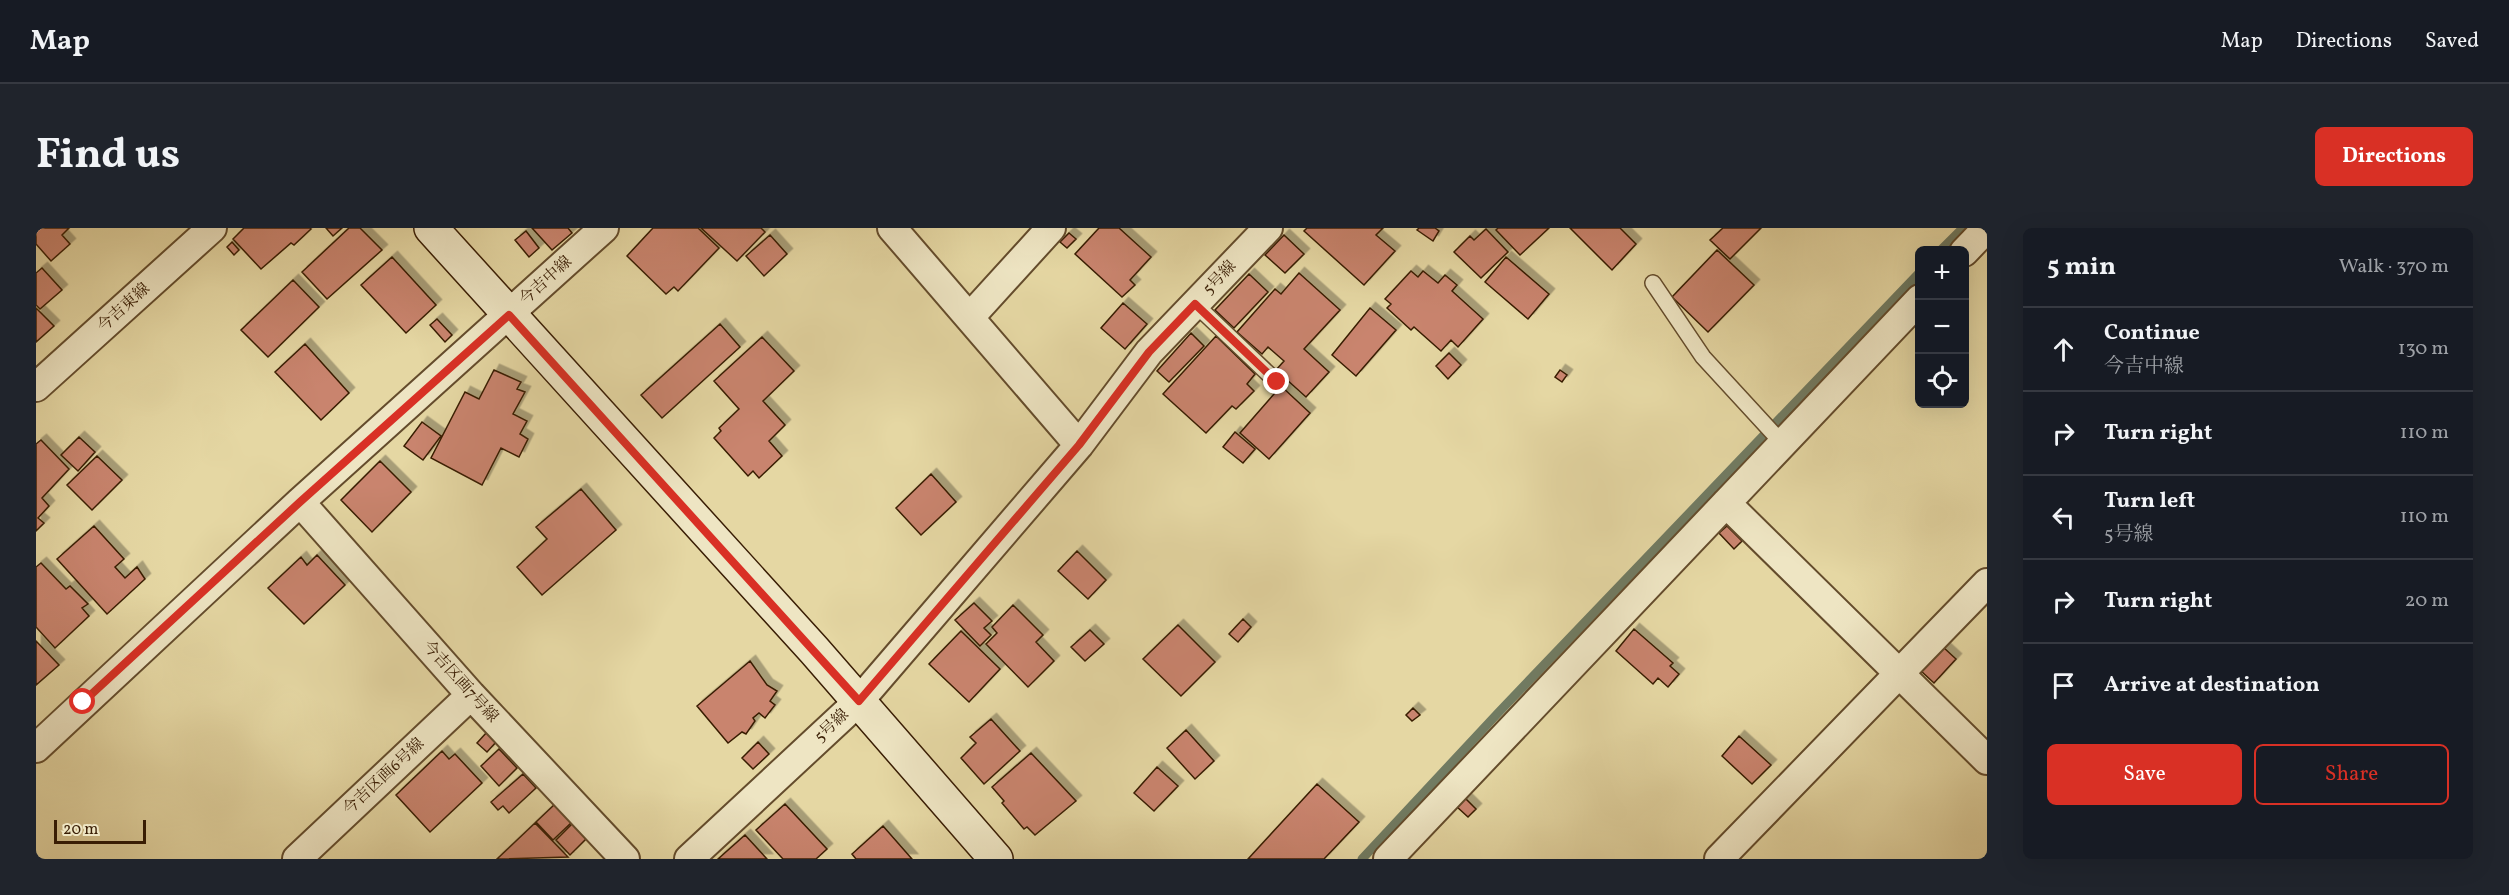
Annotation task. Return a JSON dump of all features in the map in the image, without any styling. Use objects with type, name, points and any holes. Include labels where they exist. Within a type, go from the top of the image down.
[{"type":"main road","points":[[431,228],[859,701],[996,859]]},
{"type":"street","name":"今吉東線","points":[[36,387],[212,228]]},
{"type":"street","name":"今吉中線","points":[[36,748],[300,502],[604,228]]},
{"type":"street","points":[[892,228],[1079,445]]},
{"type":"street","points":[[970,317],[1051,228]]},
{"type":"street","name":"5号線","points":[[689,859],[859,701],[1079,445],[1149,352],[1268,228]]},
{"type":"street","points":[[1969,248],[1987,228]]},
{"type":"street","points":[[1388,859],[1919,300]]},
{"type":"street","name":"今吉区画7号線","points":[[300,502],[471,695],[625,859]]},
{"type":"street","points":[[1726,503],[1987,759]]},
{"type":"street","points":[[1719,859],[1898,672],[1987,583]]},
{"type":"street","name":"今吉区画6号線","points":[[297,859],[471,695]]},
{"type":"lane","points":[[1653,283],[1703,357],[1783,444]]},
{"type":"lane","points":[[1195,304],[1277,382]]},
{"type":"building","points":[[36,228],[69,228],[62,235],[70,244],[51,261],[36,244]]},
{"type":"building","points":[[244,228],[311,229],[294,245],[291,243],[261,269],[233,239]]},
{"type":"building","points":[[326,228],[342,228],[333,236]]},
{"type":"building","points":[[349,228],[360,228],[382,250],[327,299],[302,272]]},
{"type":"building","points":[[532,228],[568,228],[572,233],[552,250]]},
{"type":"building","points":[[653,228],[698,228],[719,248],[678,291],[674,287],[666,294],[627,256]]},
{"type":"building","points":[[701,228],[761,228],[765,232],[737,261]]},
{"type":"building","points":[[1099,228],[1119,228],[1151,257],[1130,280],[1135,285],[1122,297],[1075,254]]},
{"type":"building","points":[[1307,228],[1383,228],[1376,235],[1395,251],[1364,285],[1304,231]]},
{"type":"building","points":[[1435,228],[1439,231],[1433,241],[1417,230]]},
{"type":"building","points":[[1498,228],[1549,228],[1520,255],[1496,230]]},
{"type":"building","points":[[1570,228],[1620,228],[1636,244],[1612,270]]},
{"type":"building","points":[[1723,228],[1761,228],[1730,259],[1710,240]]},
{"type":"building","points":[[1486,229],[1508,252],[1481,278],[1454,252],[1470,236],[1474,240]]},
{"type":"building","points":[[526,231],[539,248],[529,257],[515,240]]},
{"type":"building","points":[[1069,233],[1076,239],[1067,248],[1060,242]]},
{"type":"building","points":[[770,235],[787,254],[764,276],[746,256]]},
{"type":"building","points":[[1284,235],[1304,254],[1285,273],[1265,255]]},
{"type":"building","points":[[232,242],[239,250],[234,255],[227,247]]},
{"type":"building","points":[[1717,250],[1754,285],[1708,332],[1672,297]]},
{"type":"building","points":[[392,257],[436,305],[406,333],[361,285]]},
{"type":"building","points":[[1506,257],[1549,294],[1528,319],[1485,282]]},
{"type":"building","points":[[42,268],[62,290],[40,309],[36,305],[36,273]]},
{"type":"building","points":[[1411,271],[1418,277],[1423,271],[1438,283],[1445,275],[1457,285],[1452,291],[1483,319],[1458,347],[1451,340],[1441,351],[1414,327],[1411,330],[1387,308],[1391,304],[1385,299]]},
{"type":"building","points":[[1299,273],[1340,310],[1304,349],[1329,372],[1306,397],[1276,370],[1284,361],[1268,347],[1262,354],[1237,332],[1275,289],[1281,294]]},
{"type":"building","points":[[1249,274],[1268,292],[1234,328],[1215,310]]},
{"type":"building","points":[[293,280],[319,307],[268,357],[241,330]]},
{"type":"building","points":[[1123,303],[1147,324],[1125,349],[1101,328]]},
{"type":"building","points":[[36,308],[54,326],[36,342]]},
{"type":"building","points":[[1370,308],[1396,330],[1356,376],[1332,355]]},
{"type":"building","points":[[437,319],[452,335],[445,342],[430,325]]},
{"type":"building","points":[[720,324],[740,347],[662,418],[641,395]]},
{"type":"building","points":[[1191,333],[1204,346],[1169,382],[1157,371]]},
{"type":"building","points":[[1216,336],[1255,374],[1247,384],[1254,391],[1236,409],[1232,406],[1206,433],[1163,394]]},
{"type":"building","points":[[762,337],[794,371],[763,401],[785,425],[769,441],[782,456],[759,478],[753,471],[748,476],[714,438],[721,431],[719,428],[739,409],[714,381]]},
{"type":"building","points":[[305,344],[349,393],[321,420],[275,372]]},
{"type":"building","points":[[1449,353],[1461,365],[1448,379],[1436,366]]},
{"type":"building","points":[[494,370],[521,382],[517,389],[525,392],[513,414],[527,421],[520,434],[528,439],[519,457],[501,448],[482,485],[431,458],[465,392],[479,399]]},
{"type":"building","points":[[1560,370],[1567,375],[1562,382],[1555,377]]},
{"type":"building","points":[[1281,386],[1310,413],[1269,459],[1240,433]]},
{"type":"building","points":[[422,422],[441,436],[423,460],[404,446]]},
{"type":"building","points":[[1235,432],[1255,449],[1243,463],[1223,447]]},
{"type":"building","points":[[79,437],[95,452],[78,471],[61,455]]},
{"type":"building","points":[[41,440],[69,469],[42,498],[49,506],[38,518],[44,523],[36,531],[36,444]]},
{"type":"building","points":[[97,456],[122,480],[92,510],[67,485]]},
{"type":"building","points":[[380,461],[411,492],[372,532],[341,500]]},
{"type":"building","points":[[931,474],[956,502],[921,535],[896,508]]},
{"type":"building","points":[[581,489],[616,530],[542,595],[517,567],[547,539],[536,527]]},
{"type":"building","points":[[94,526],[124,559],[115,567],[125,578],[137,567],[145,579],[107,614],[57,559]]},
{"type":"building","points":[[1727,526],[1742,541],[1734,549],[1719,533]]},
{"type":"building","points":[[1077,551],[1106,580],[1088,599],[1058,571]]},
{"type":"building","points":[[317,555],[345,585],[304,624],[268,588],[301,557],[307,565]]},
{"type":"building","points":[[41,563],[66,589],[70,586],[88,604],[82,608],[89,616],[55,648],[36,627],[36,567]]},
{"type":"building","points":[[974,603],[992,621],[984,628],[991,635],[980,646],[955,620]]},
{"type":"building","points":[[1013,605],[1043,635],[1036,642],[1054,661],[1028,687],[986,644],[997,633],[992,627]]},
{"type":"building","points":[[1243,619],[1251,627],[1238,642],[1229,634]]},
{"type":"building","points":[[1178,625],[1215,662],[1181,696],[1143,659]]},
{"type":"building","points":[[1634,629],[1673,663],[1670,666],[1679,674],[1668,687],[1658,678],[1653,684],[1616,651]]},
{"type":"building","points":[[1090,630],[1104,644],[1085,661],[1071,647]]},
{"type":"building","points":[[961,631],[1000,669],[969,702],[929,664]]},
{"type":"building","points":[[36,641],[59,665],[36,685]]},
{"type":"building","points":[[1943,647],[1956,659],[1934,683],[1921,671]]},
{"type":"building","points":[[750,661],[767,685],[777,691],[770,701],[775,705],[765,718],[759,713],[753,718],[755,721],[746,734],[742,732],[728,743],[697,706]]},
{"type":"building","points":[[1413,708],[1420,715],[1412,721],[1406,715]]},
{"type":"building","points":[[991,719],[1020,751],[984,784],[961,758],[976,743],[970,737]]},
{"type":"building","points":[[1186,730],[1214,761],[1195,779],[1167,748]]},
{"type":"building","points":[[487,732],[497,741],[487,752],[477,743]]},
{"type":"building","points":[[1739,736],[1771,765],[1752,784],[1722,756]]},
{"type":"building","points":[[758,742],[769,754],[753,769],[742,758]]},
{"type":"building","points":[[499,749],[517,768],[499,786],[481,766]]},
{"type":"building","points":[[442,751],[449,759],[455,754],[482,783],[430,832],[396,795]]},
{"type":"building","points":[[1031,753],[1076,801],[1035,835],[1027,827],[1024,829],[992,787]]},
{"type":"building","points":[[1157,767],[1178,786],[1154,811],[1134,793]]},
{"type":"building","points":[[523,774],[536,788],[509,813],[503,806],[498,810],[491,802]]},
{"type":"building","points":[[1317,784],[1359,822],[1324,859],[1248,859]]},
{"type":"building","points":[[1465,798],[1476,809],[1468,817],[1456,806]]},
{"type":"building","points":[[555,804],[572,822],[553,840],[536,822]]},
{"type":"building","points":[[785,804],[827,849],[816,859],[783,859],[756,830]]},
{"type":"building","points":[[535,823],[568,857],[497,859]]},
{"type":"building","points":[[573,823],[587,838],[570,855],[556,840]]},
{"type":"building","points":[[883,826],[912,859],[856,859],[852,854]]},
{"type":"building","points":[[745,835],[767,859],[718,859]]},
{"type":"waterway","points":[[1945,246],[1963,228]]},
{"type":"waterway","points":[[1362,859],[1499,712],[1915,277]]},
{"type":"route","points":[[83,702],[300,502],[509,315],[859,701],[1079,445],[1149,352],[1195,304],[1277,382]]}]
